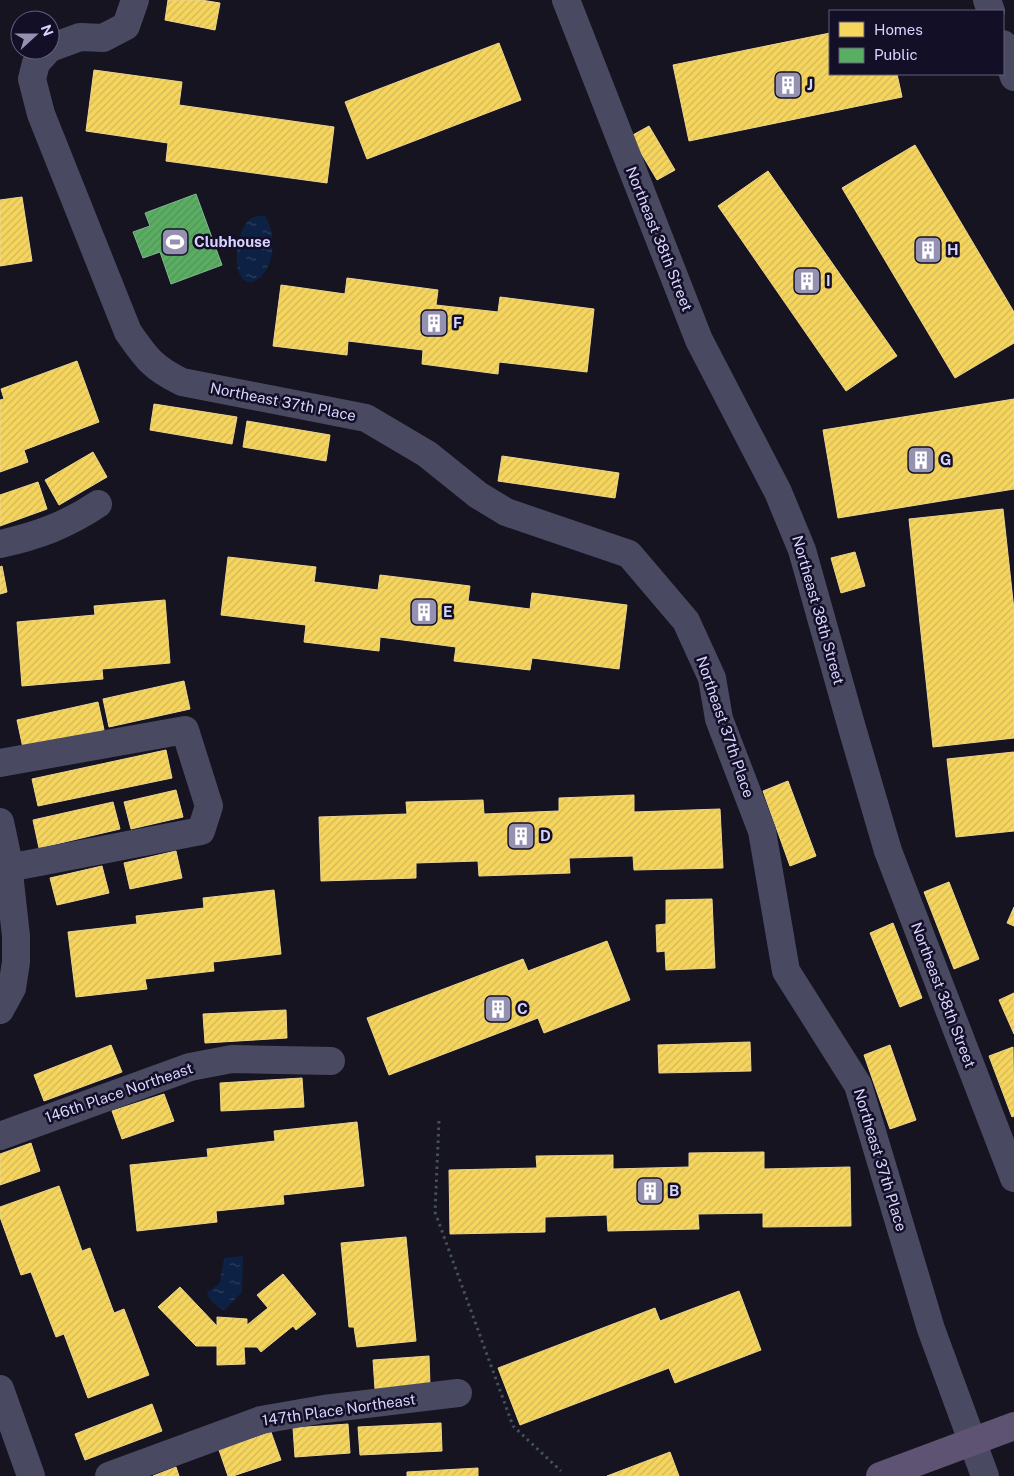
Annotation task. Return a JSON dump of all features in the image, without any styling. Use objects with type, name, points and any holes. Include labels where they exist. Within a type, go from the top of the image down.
[{"type":"main road","points":[[880,1476],[1014,1426]]},
{"type":"street","name":"Northeast 37th Place","points":[[60,45],[80,37],[103,38],[126,26],[135,0]]},
{"type":"street","name":"Northeast 38th Street","points":[[566,0],[699,340],[778,492],[802,550],[888,851],[1014,1178]]},
{"type":"street","points":[[1004,47],[1014,77]]},
{"type":"street","name":"Northeast 37th Place","points":[[39,60],[36,63],[32,79],[42,114],[128,332],[145,356],[162,372],[182,382],[366,418],[427,454],[478,495],[506,512],[629,554],[686,621],[712,678],[719,719],[762,832],[786,971],[858,1085],[932,1329],[985,1476]]},
{"type":"street","points":[[0,544],[49,530],[76,519],[98,504]]},
{"type":"street","points":[[0,763],[184,730],[209,806],[200,831],[5,860]]},
{"type":"street","points":[[0,822],[16,936],[16,962],[12,988],[0,1010]]},
{"type":"street","name":"146th Place Northeast","points":[[0,1136],[190,1067],[232,1059],[331,1061]]},
{"type":"street","points":[[0,1389],[30,1476]]},
{"type":"street","name":"147th Place Northeast","points":[[109,1476],[261,1420],[324,1409],[458,1393]]},
{"type":"path","points":[[439,1121],[435,1212],[512,1426],[561,1471]]},
{"type":"water","points":[[257,216],[265,216],[269,224],[273,244],[272,254],[265,272],[258,279],[250,283],[239,274],[237,249],[245,225],[250,219]]},
{"type":"water","points":[[243,1256],[242,1292],[225,1310],[222,1309],[211,1301],[207,1292],[220,1283],[224,1258]]},
{"type":"building: Homes","points":[[168,0],[201,0],[220,3],[215,30],[165,20]]},
{"type":"building: Homes","name":"J","points":[[829,33],[829,75],[897,75],[902,97],[689,141],[673,65]]},
{"type":"building: Homes","points":[[499,43],[521,100],[367,159],[345,102]]},
{"type":"building: Homes","points":[[94,70],[182,82],[179,105],[334,127],[327,183],[166,161],[168,143],[86,131]]},
{"type":"building: Homes","points":[[649,126],[675,170],[657,180],[631,136]]},
{"type":"building: Homes","name":"H","points":[[915,145],[1014,312],[1014,343],[955,378],[842,188]]},
{"type":"building: Homes","name":"I","points":[[768,171],[897,356],[846,391],[718,206]]},
{"type":"building: Homes","points":[[22,197],[32,261],[0,266],[0,200]]},
{"type":"building: Homes","name":"F","points":[[347,278],[438,290],[436,305],[498,312],[500,297],[594,309],[587,372],[499,362],[498,374],[422,364],[423,350],[348,341],[347,355],[273,346],[281,285],[345,294]]},
{"type":"building: Homes","points":[[77,361],[99,422],[24,450],[28,462],[0,472],[0,400],[4,399],[1,389]]},
{"type":"building: Homes","name":"G","points":[[1014,399],[1014,489],[838,518],[823,430]]},
{"type":"building: Homes","points":[[154,404],[237,417],[232,444],[150,430]]},
{"type":"building: Homes","points":[[247,421],[330,435],[326,461],[243,447]]},
{"type":"building: Homes","points":[[93,452],[107,477],[59,505],[45,480]]},
{"type":"building: Homes","points":[[502,456],[619,473],[615,498],[498,481]]},
{"type":"building: Homes","points":[[38,482],[47,509],[0,526],[0,495]]},
{"type":"building: Homes","points":[[1003,509],[1014,610],[1014,738],[933,747],[909,519]]},
{"type":"building: Homes","points":[[855,552],[865,586],[841,593],[831,558]]},
{"type":"building: Homes","name":"E","points":[[228,557],[316,567],[314,582],[378,590],[380,575],[470,586],[468,601],[530,609],[532,593],[627,605],[619,669],[532,658],[530,670],[454,661],[456,647],[380,637],[379,651],[304,642],[306,625],[221,615]]},
{"type":"building: Homes","points":[[2,566],[7,592],[0,594],[0,567]]},
{"type":"building: Homes","points":[[165,600],[170,663],[102,669],[103,679],[22,686],[17,622],[95,615],[94,606]]},
{"type":"building: Homes","points":[[184,681],[190,709],[109,727],[103,699]]},
{"type":"building: Homes","points":[[98,702],[104,730],[23,748],[17,720]]},
{"type":"building: Homes","points":[[166,750],[172,778],[38,806],[32,779]]},
{"type":"building: Homes","points":[[1014,752],[1014,831],[956,837],[947,759]]},
{"type":"building: Homes","points":[[788,781],[816,856],[790,866],[763,791]]},
{"type":"building: Homes","points":[[176,790],[183,817],[131,829],[124,802]]},
{"type":"building: Homes","name":"D","points":[[634,795],[634,812],[720,809],[723,868],[634,870],[633,856],[569,858],[570,873],[479,876],[478,861],[416,863],[416,878],[321,881],[319,817],[407,814],[406,802],[483,800],[484,814],[559,811],[559,798]]},
{"type":"building: Homes","points":[[113,802],[120,829],[39,848],[33,820]]},
{"type":"building: Homes","points":[[176,851],[182,878],[130,889],[124,863]]},
{"type":"building: Homes","points":[[102,866],[109,893],[57,905],[50,878]]},
{"type":"building: Homes","points":[[949,882],[979,959],[954,969],[924,892]]},
{"type":"building: Homes","points":[[274,890],[281,954],[213,962],[214,971],[145,979],[147,989],[76,997],[68,932],[137,924],[136,916],[204,908],[203,898]]},
{"type":"building: Homes","points":[[712,899],[715,968],[666,970],[665,951],[657,952],[656,925],[666,924],[666,900]]},
{"type":"building: Homes","points":[[1014,907],[1014,926],[1007,923]]},
{"type":"building: Homes","points":[[893,923],[922,998],[900,1007],[870,933]]},
{"type":"building: Homes","name":"C","points":[[607,941],[630,1000],[544,1033],[538,1018],[389,1075],[367,1018],[523,959],[528,971]]},
{"type":"building: Homes","points":[[1014,993],[1014,1034],[999,1000]]},
{"type":"building: Homes","points":[[286,1010],[287,1038],[205,1043],[203,1014]]},
{"type":"building: Homes","points":[[750,1042],[751,1071],[659,1073],[658,1045]]},
{"type":"building: Homes","points":[[111,1045],[122,1072],[44,1101],[34,1075]]},
{"type":"building: Homes","points":[[890,1045],[916,1120],[890,1129],[864,1055]]},
{"type":"building: Homes","points":[[1013,1047],[1014,1116],[1012,1117],[989,1056]]},
{"type":"building: Homes","points":[[302,1078],[304,1107],[221,1111],[220,1083]]},
{"type":"building: Homes","points":[[164,1094],[174,1121],[122,1139],[112,1111]]},
{"type":"building: Homes","points":[[357,1122],[364,1186],[283,1195],[284,1204],[216,1211],[217,1222],[137,1231],[130,1165],[208,1157],[207,1149],[275,1141],[274,1131]]},
{"type":"building: Homes","points":[[31,1143],[40,1171],[0,1185],[0,1154]]},
{"type":"building: Homes","name":"B","points":[[764,1152],[764,1169],[850,1167],[851,1226],[763,1227],[763,1213],[698,1214],[699,1229],[608,1231],[607,1215],[545,1217],[545,1232],[450,1234],[449,1170],[537,1168],[536,1156],[613,1155],[613,1169],[689,1167],[689,1153]]},
{"type":"building: Homes","points":[[59,1186],[82,1251],[90,1248],[114,1313],[124,1309],[149,1375],[88,1398],[64,1334],[56,1337],[31,1272],[21,1275],[0,1217],[0,1207]]},
{"type":"building: Homes","points":[[406,1237],[416,1341],[357,1347],[354,1327],[349,1327],[341,1243]]},
{"type":"building: Homes","points":[[283,1274],[316,1314],[296,1330],[293,1326],[261,1352],[257,1347],[244,1347],[245,1364],[217,1365],[217,1346],[196,1346],[158,1307],[180,1287],[217,1326],[217,1317],[247,1319],[247,1325],[268,1308],[257,1295]]},
{"type":"building: Homes","points":[[739,1291],[761,1350],[675,1383],[669,1368],[520,1425],[498,1368],[655,1308],[660,1321]]},
{"type":"building: Homes","points":[[429,1356],[430,1386],[375,1389],[373,1360]]},
{"type":"building: Homes","points":[[152,1404],[162,1431],[85,1460],[75,1434]]},
{"type":"building: Homes","points":[[441,1423],[442,1451],[360,1455],[358,1427]]},
{"type":"building: Homes","points":[[348,1424],[350,1453],[295,1457],[293,1428]]},
{"type":"building: Homes","points":[[271,1432],[281,1460],[228,1476],[219,1450]]},
{"type":"building: Homes","points":[[670,1452],[679,1476],[607,1476]]},
{"type":"building: Homes","points":[[176,1467],[179,1476],[153,1476]]},
{"type":"building: Homes","points":[[478,1468],[478,1476],[407,1476],[407,1472]]},
{"type":"building: Public","name":"Clubhouse","points":[[196,194],[222,265],[171,284],[160,252],[143,258],[133,232],[150,226],[145,213]]},
{"type":"place","name":"J","points":[[788,85]]},
{"type":"place","name":"Clubhouse","points":[[175,242]]},
{"type":"place","name":"H","points":[[928,250]]},
{"type":"place","name":"I","points":[[807,281]]},
{"type":"place","name":"F","points":[[434,323]]},
{"type":"place","name":"G","points":[[921,460]]},
{"type":"place","name":"E","points":[[424,612]]},
{"type":"place","name":"D","points":[[521,836]]},
{"type":"place","name":"C","points":[[498,1009]]},
{"type":"place","name":"B","points":[[650,1191]]}]
